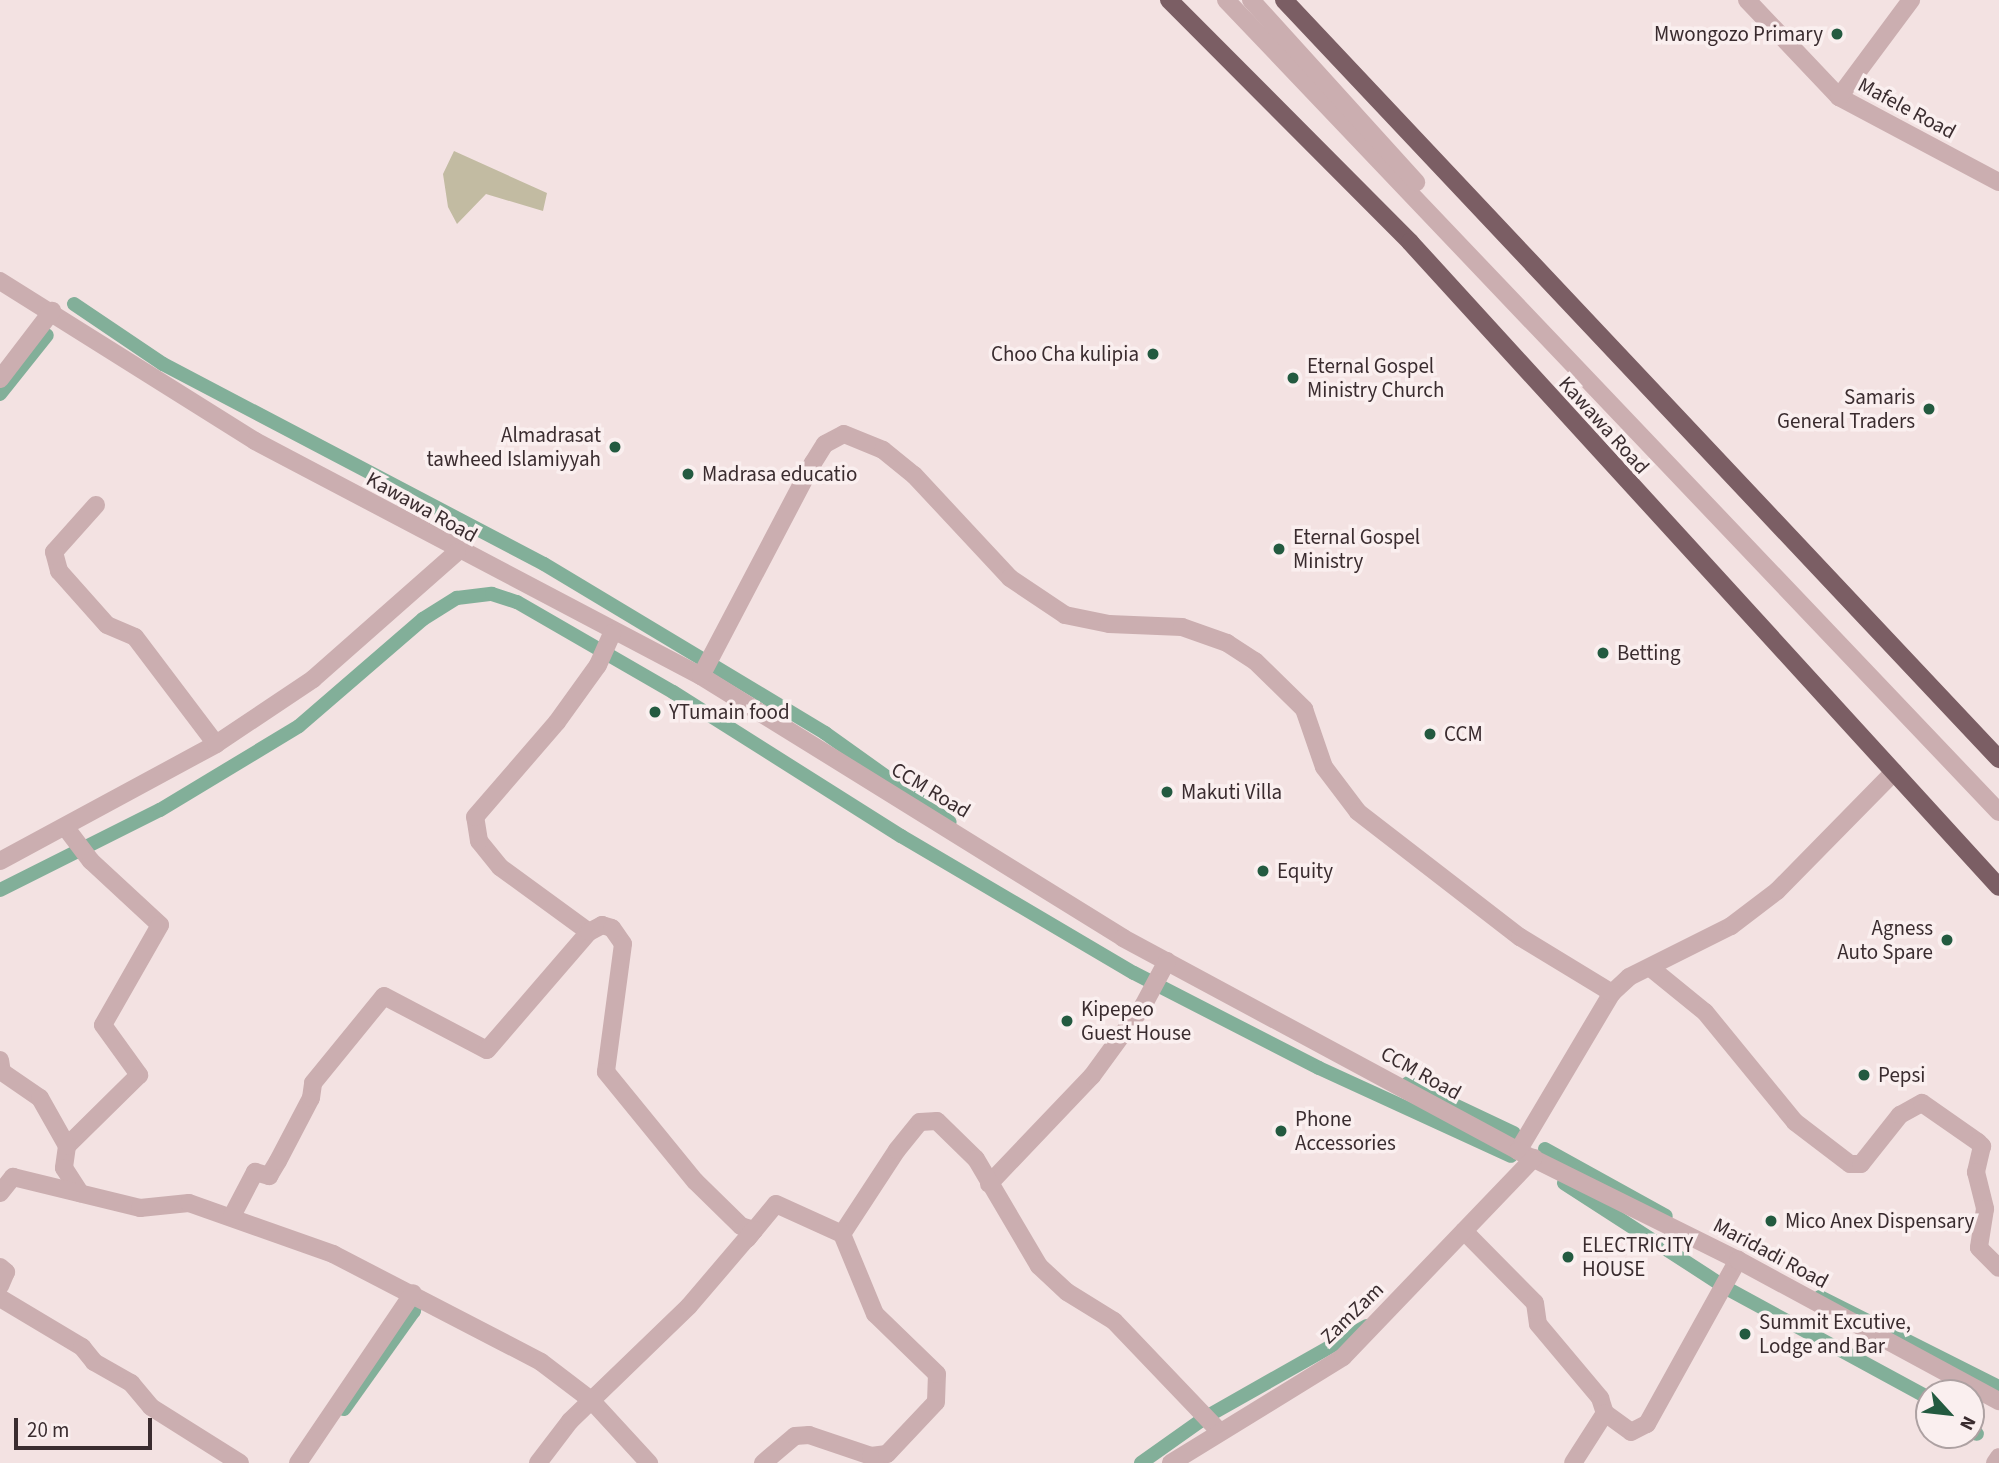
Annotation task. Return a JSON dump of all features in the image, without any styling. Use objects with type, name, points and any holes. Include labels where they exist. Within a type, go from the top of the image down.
[{"type":"main road","name":"Kawawa Road","points":[[1169,0],[1409,242],[1999,887]]},
{"type":"main road","points":[[1284,0],[1999,759]]},
{"type":"street","name":"Kawawa Road","points":[[1226,0],[1999,812]]},
{"type":"street","name":"Kawawa Road","points":[[1251,0],[1686,482],[1999,806]]},
{"type":"street","name":"Mafele Road","points":[[1746,0],[1839,97],[1999,182]]},
{"type":"street","points":[[1839,97],[1911,0]]},
{"type":"street","name":"Kawawa Road","points":[[0,281],[52,311],[256,441],[457,552],[701,676],[832,757]]},
{"type":"street","points":[[0,380],[52,311]]},
{"type":"street","points":[[701,676],[813,463],[825,444],[844,433],[883,450],[1010,578],[1065,615],[1109,624],[1182,628],[1227,643],[1255,661],[1304,709],[1324,767],[1358,812],[1520,937],[1612,993]]},
{"type":"street","points":[[96,505],[54,552],[59,571],[107,625],[135,637],[216,744]]},
{"type":"street","points":[[0,861],[66,828],[216,744],[313,679],[457,552]]},
{"type":"street","points":[[589,932],[500,866],[479,841],[475,817],[557,722],[598,665],[612,633]]},
{"type":"street","name":"CCM Road","points":[[832,757],[1167,961],[1526,1154]]},
{"type":"street","points":[[1526,1154],[1612,993],[1629,977],[1652,969],[1731,926],[1777,891],[1894,772]]},
{"type":"street","points":[[66,828],[91,861],[160,925],[103,1025],[139,1075],[67,1146]]},
{"type":"street","points":[[232,1216],[255,1172],[269,1176],[311,1098],[313,1083],[384,996],[487,1050],[589,932],[602,925],[612,928],[623,944],[606,1072],[695,1181],[741,1226],[754,1230]]},
{"type":"street","points":[[989,1184],[1092,1076],[1143,1006],[1167,961]]},
{"type":"street","points":[[1652,969],[1705,1012],[1795,1122],[1850,1164],[1861,1164],[1900,1115],[1922,1103],[1978,1142],[1982,1146],[1976,1172],[1985,1209],[1979,1248],[1999,1268]]},
{"type":"street","points":[[0,1060],[2,1072],[40,1098],[67,1146],[64,1168],[80,1193]]},
{"type":"street","points":[[842,1234],[920,1122],[937,1121],[960,1138],[1039,1266],[1067,1292],[1114,1321],[1220,1432]]},
{"type":"street","name":"ZamZam","points":[[1171,1463],[1343,1357],[1464,1231],[1526,1154]]},
{"type":"street","name":"Maridadi Road","points":[[1526,1154],[1738,1260],[1999,1401]]},
{"type":"street","points":[[0,1193],[13,1177],[140,1208],[189,1203],[232,1216],[333,1254],[413,1293],[541,1362],[591,1400],[649,1463]]},
{"type":"street","points":[[538,1463],[591,1400],[689,1306],[754,1230],[770,1205],[783,1204],[831,1234],[842,1234]]},
{"type":"street","points":[[1464,1231],[1535,1303],[1538,1324],[1590,1384],[1605,1413],[1631,1432],[1647,1423],[1738,1260]]},
{"type":"street","points":[[763,1463],[795,1436],[808,1435],[871,1456],[887,1454],[936,1402],[937,1374],[875,1314],[842,1234]]},
{"type":"street","points":[[0,1267],[6,1276],[0,1286]]},
{"type":"street","points":[[298,1463],[413,1293]]},
{"type":"street","points":[[0,1298],[82,1347],[94,1362],[131,1383],[151,1408],[240,1463]]},
{"type":"street","points":[[1573,1463],[1605,1413]]},
{"type":"street","points":[[1995,1463],[1999,1457]]},
{"type":"shaded area","points":[[454,151],[547,193],[543,211],[486,194],[457,224],[448,207],[443,174]]},
{"type":"waterway","points":[[74,304],[163,364],[544,564],[825,733],[950,822]]},
{"type":"waterway","points":[[0,394],[47,335]]},
{"type":"waterway","points":[[0,890],[160,810],[299,726],[423,619],[457,598],[492,594],[517,602],[673,692],[901,836],[1134,973],[1319,1068],[1511,1156]]},
{"type":"waterway","points":[[1408,1083],[1514,1133]]},
{"type":"waterway","points":[[1545,1149],[1666,1216]]},
{"type":"waterway","points":[[1564,1183],[1720,1284]]},
{"type":"waterway","points":[[1728,1289],[1915,1390]]},
{"type":"waterway","points":[[344,1409],[414,1311],[416,1299],[406,1294]]},
{"type":"waterway","points":[[1820,1297],[1999,1387]]},
{"type":"waterway","points":[[1141,1463],[1206,1417],[1367,1326]]},
{"type":"place","name":"Mwongozo Primary","points":[[1837,34]]},
{"type":"place","name":"Choo Cha kulipia","points":[[1153,354]]},
{"type":"place","name":"Eternal Gospel Ministry Church","points":[[1293,378]]},
{"type":"place","name":"Samaris General Traders","points":[[1929,409]]},
{"type":"place","name":"Almadrasat tawheed Islamiyyah","points":[[615,447]]},
{"type":"place","name":"Madrasa educatio","points":[[688,474]]},
{"type":"place","name":"Eternal Gospel Ministry","points":[[1279,549]]},
{"type":"place","name":"Betting","points":[[1603,653]]},
{"type":"place","name":"YTumain food","points":[[655,712]]},
{"type":"place","name":"CCM","points":[[1430,734]]},
{"type":"place","name":"Makuti Villa","points":[[1167,792]]},
{"type":"place","name":"Equity","points":[[1263,871]]},
{"type":"place","name":"Agness Auto Spare","points":[[1947,940]]},
{"type":"place","name":"Kipepeo Guest House","points":[[1067,1021]]},
{"type":"place","name":"Pepsi","points":[[1864,1075]]},
{"type":"place","name":"Phone Accessories","points":[[1281,1131]]},
{"type":"place","name":"Mico Anex Dispensary","points":[[1771,1221]]},
{"type":"place","name":"ELECTRICITY HOUSE","points":[[1568,1257]]},
{"type":"place","name":"Summit Excutive, Lodge and Bar","points":[[1745,1334]]}]
